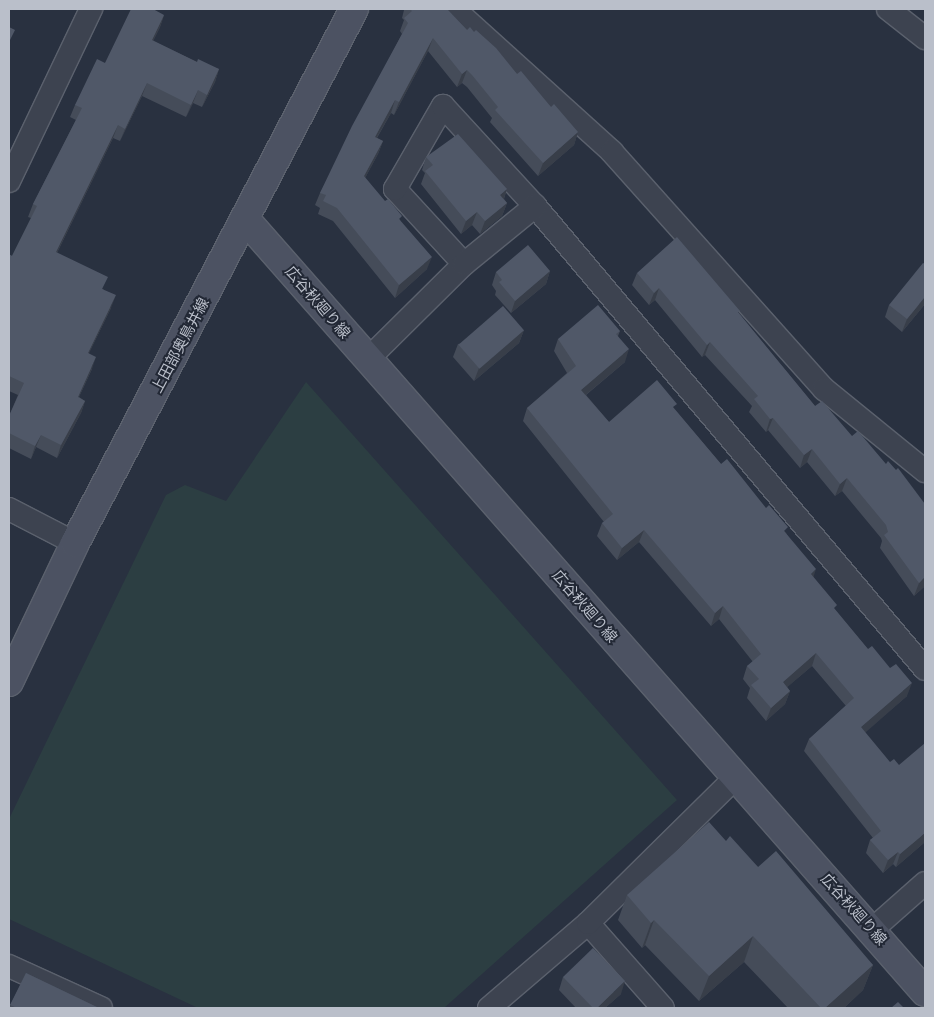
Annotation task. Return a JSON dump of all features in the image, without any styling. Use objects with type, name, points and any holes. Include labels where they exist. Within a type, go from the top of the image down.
[{"type":"street","points":[[9,181],[91,9]]},
{"type":"street","name":"上田部奥鳥井線","points":[[9,682],[75,543],[246,220],[354,9]]},
{"type":"street","points":[[454,9],[612,152],[824,389],[925,471]]},
{"type":"street","points":[[888,9],[925,38]]},
{"type":"street","points":[[464,264],[396,189],[443,106],[535,206],[925,669]]},
{"type":"street","points":[[368,359],[464,264],[535,206]]},
{"type":"street","name":"広谷秋廻り線","points":[[246,220],[736,777],[873,929],[925,992]]},
{"type":"street","points":[[9,509],[75,543]]},
{"type":"street","points":[[489,1008],[588,923],[736,777]]},
{"type":"street","points":[[873,929],[925,883]]},
{"type":"street","points":[[588,923],[662,1008]]},
{"type":"street","points":[[9,966],[101,1008]]},
{"type":"shaded area","points":[[306,382],[677,800],[444,1008],[198,1008],[9,919],[9,819],[166,495],[185,485],[226,501]]},
{"type":"building","points":[[131,9],[153,9],[164,15],[152,40],[197,62],[198,59],[219,69],[207,95],[198,90],[191,105],[147,83],[125,129],[118,125],[56,252],[108,277],[102,289],[116,295],[88,353],[96,357],[78,397],[85,401],[61,445],[41,435],[35,446],[9,433],[9,416],[24,383],[9,376],[9,254],[12,256],[37,206],[33,204],[82,108],[75,105],[97,59],[105,63]]},
{"type":"building","points":[[410,9],[447,9],[467,30],[470,27],[474,32],[476,30],[496,48],[517,74],[521,71],[551,107],[554,104],[578,132],[543,163],[495,110],[498,107],[472,75],[467,70],[462,74],[433,38],[399,102],[395,100],[375,137],[383,141],[364,176],[385,201],[388,199],[402,216],[399,219],[432,257],[399,285],[337,208],[323,201],[326,195],[320,193],[352,126],[408,23],[404,18],[412,11]]},
{"type":"building","points":[[9,27],[15,30],[9,42]]},
{"type":"building","points":[[458,134],[507,189],[500,195],[507,203],[485,221],[477,212],[466,221],[425,171],[433,165],[426,157]]},
{"type":"building","points":[[677,237],[740,311],[738,312],[815,406],[822,401],[852,436],[858,431],[886,464],[888,461],[896,470],[898,468],[925,504],[925,577],[919,583],[884,535],[888,532],[886,525],[847,478],[840,484],[812,449],[804,455],[773,418],[770,419],[754,399],[758,396],[710,342],[707,345],[659,288],[654,293],[637,273]]},
{"type":"building","points":[[528,245],[550,271],[515,301],[499,282],[502,280],[496,272]]},
{"type":"building","points":[[923,263],[925,264],[925,297],[907,319],[889,305]]},
{"type":"building","points":[[598,305],[620,331],[616,334],[629,349],[581,390],[609,422],[657,380],[677,404],[673,407],[721,464],[727,459],[766,508],[769,505],[788,527],[784,531],[816,569],[811,574],[837,605],[834,608],[868,649],[872,646],[890,668],[896,664],[912,683],[861,727],[890,762],[894,759],[899,765],[925,743],[925,833],[900,854],[898,852],[888,860],[870,840],[881,831],[809,739],[854,698],[816,653],[783,682],[790,691],[771,708],[751,685],[759,679],[747,666],[761,654],[723,606],[715,613],[644,530],[622,548],[602,523],[613,514],[527,408],[576,366],[558,339]]},
{"type":"building","points":[[503,306],[524,330],[479,369],[458,345]]},
{"type":"building","points":[[709,822],[726,841],[730,836],[758,867],[776,851],[873,965],[825,1008],[821,1008],[753,936],[709,976],[654,920],[651,923],[627,895]]},
{"type":"building","points":[[593,948],[625,981],[597,1008],[593,1008],[563,977]]},
{"type":"building","points":[[26,973],[99,1008],[17,1008],[10,1005]]},
{"type":"building","points":[[898,1002],[904,1008],[891,1008]]}]
